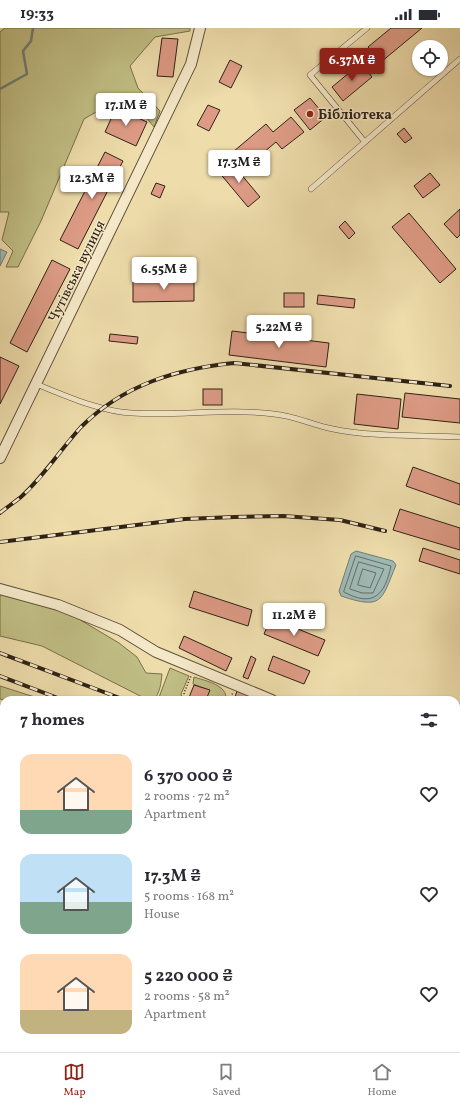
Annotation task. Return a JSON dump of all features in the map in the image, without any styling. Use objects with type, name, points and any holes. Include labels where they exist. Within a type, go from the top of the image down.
[{"type":"street","name":"Чутівська вулиця","points":[[0,458],[191,64],[200,28]]},
{"type":"street","points":[[0,589],[58,605],[120,630],[156,652],[262,696]]},
{"type":"lane","points":[[364,141],[310,75],[367,28]]},
{"type":"lane","points":[[311,189],[364,141],[460,59]]},
{"type":"lane","points":[[36,384],[88,404],[130,414],[210,411],[274,414],[307,421],[333,429],[366,433],[460,437]]},
{"type":"path","points":[[184,696],[184,693],[194,668]]},
{"type":"shaded area","points":[[5,28],[190,28],[190,31],[155,37],[130,66],[138,88],[160,111],[154,127],[142,112],[115,101],[84,119],[41,221],[18,267],[6,267],[13,251],[2,240],[9,212],[0,212],[0,32]]},
{"type":"shaded area","points":[[0,594],[67,612],[119,643],[137,657],[146,673],[162,674],[158,694],[157,696],[140,696],[42,646],[0,636]]},
{"type":"shaded area","points":[[170,668],[189,676],[181,694],[182,696],[160,696]]},
{"type":"shaded area","points":[[194,677],[210,682],[220,687],[226,696],[207,696],[209,690],[193,684]]},
{"type":"shaded area","points":[[0,686],[31,696],[0,696]]},
{"type":"water","points":[[0,249],[7,252],[0,266]]},
{"type":"water","points":[[356,551],[393,561],[396,565],[383,594],[379,599],[373,602],[365,602],[341,596],[339,591],[351,554]]},
{"type":"building","points":[[391,28],[422,28],[381,62],[368,47]]},
{"type":"building","points":[[162,38],[178,39],[173,77],[157,76]]},
{"type":"building","points":[[230,60],[242,66],[231,88],[219,82]]},
{"type":"building","points":[[361,63],[372,77],[343,101],[332,87]]},
{"type":"building","name":"Бібліотека","points":[[310,98],[326,117],[310,130],[294,110]]},
{"type":"building","points":[[208,105],[220,110],[209,131],[197,125]]},
{"type":"building","points":[[116,108],[147,122],[136,146],[105,132]]},
{"type":"building","points":[[291,117],[304,132],[282,149],[276,142],[240,172],[227,157],[266,124],[273,132]]},
{"type":"building","points":[[404,128],[412,138],[405,143],[397,134]]},
{"type":"building","points":[[105,152],[123,161],[78,249],[60,240]]},
{"type":"building","points":[[230,161],[260,197],[248,207],[218,171]]},
{"type":"building","points":[[430,173],[440,185],[423,198],[414,186]]},
{"type":"building","points":[[156,183],[165,186],[160,198],[151,194]]},
{"type":"building","points":[[460,209],[460,235],[457,238],[444,224]]},
{"type":"building","points":[[409,213],[456,269],[440,283],[392,227]]},
{"type":"building","points":[[345,221],[355,233],[349,239],[339,227]]},
{"type":"building","points":[[52,260],[70,269],[27,352],[10,343]]},
{"type":"building","points":[[194,280],[194,301],[133,302],[133,282]]},
{"type":"building","points":[[284,293],[304,293],[304,307],[284,307]]},
{"type":"building","points":[[318,295],[355,299],[354,308],[317,304]]},
{"type":"building","points":[[232,331],[329,343],[326,367],[229,355]]},
{"type":"building","points":[[110,334],[138,337],[137,344],[109,341]]},
{"type":"building","points":[[0,357],[19,366],[0,404]]},
{"type":"building","points":[[203,389],[222,389],[222,405],[203,405]]},
{"type":"building","points":[[405,393],[460,399],[460,423],[402,417]]},
{"type":"building","points":[[357,394],[401,399],[398,429],[354,424]]},
{"type":"building","points":[[413,467],[460,484],[460,505],[406,486]]},
{"type":"building","points":[[400,509],[460,528],[460,550],[393,530]]},
{"type":"building","points":[[423,548],[460,560],[460,574],[419,561]]},
{"type":"building","points":[[194,591],[252,610],[248,626],[189,607]]},
{"type":"building","points":[[271,618],[325,640],[318,656],[264,634]]},
{"type":"building","points":[[184,636],[232,658],[226,671],[179,648]]},
{"type":"building","points":[[251,656],[256,659],[248,679],[243,677]]},
{"type":"building","points":[[273,656],[310,671],[304,684],[268,670]]},
{"type":"building","points":[[194,685],[210,690],[208,696],[190,696]]},
{"type":"building","points":[[237,691],[250,696],[235,696]]},
{"type":"waterway","points":[[0,89],[27,74],[23,51],[31,41],[33,28]]},
{"type":"railway","points":[[0,513],[30,488],[66,444],[97,412],[114,400],[133,390],[171,375],[234,363],[450,386]]},
{"type":"railway","points":[[0,542],[185,519],[235,517],[283,516],[340,520],[385,531]]},
{"type":"railway","points":[[0,653],[114,696]]},
{"type":"railway","points":[[0,676],[52,696]]},
{"type":"place","name":"Бібліотека","points":[[310,114]]}]
